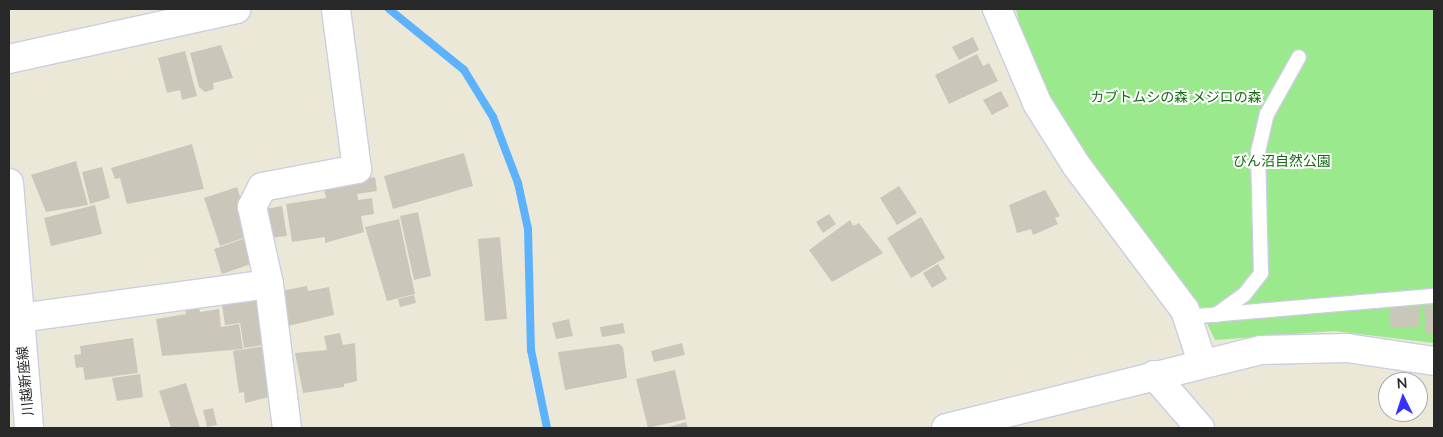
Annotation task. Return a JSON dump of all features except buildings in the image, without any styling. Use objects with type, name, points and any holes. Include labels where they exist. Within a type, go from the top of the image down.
[{"type":"street","points":[[9,59],[237,9]]},
{"type":"street","points":[[287,428],[269,284],[252,207],[262,187],[357,169],[336,9]]},
{"type":"street","points":[[998,9],[1020,69],[1055,135],[1188,317],[1202,362]]},
{"type":"street","name":"川越新座線","points":[[9,183],[16,304],[30,428]]},
{"type":"street","points":[[16,304],[269,284]]},
{"type":"street","points":[[946,428],[1202,362],[1261,350],[1311,347],[1381,351],[1434,360]]},
{"type":"street","points":[[1154,375],[1200,428]]},
{"type":"lane","points":[[1216,315],[1244,295],[1261,273],[1258,152],[1267,114],[1299,56]]},
{"type":"lane","points":[[1188,317],[1434,296]]},
{"type":"green space","name":"びん沼自然公園","points":[[1016,9],[1434,9],[1434,343],[1334,331],[1215,340],[1196,300],[1072,138],[1024,44]]},
{"type":"waterway","points":[[389,9],[464,70],[493,117],[518,183],[528,229],[531,350],[547,428]]},
{"type":"park label","name":"カブトムシの森 メジロの森","points":[[1176,97]]}]
